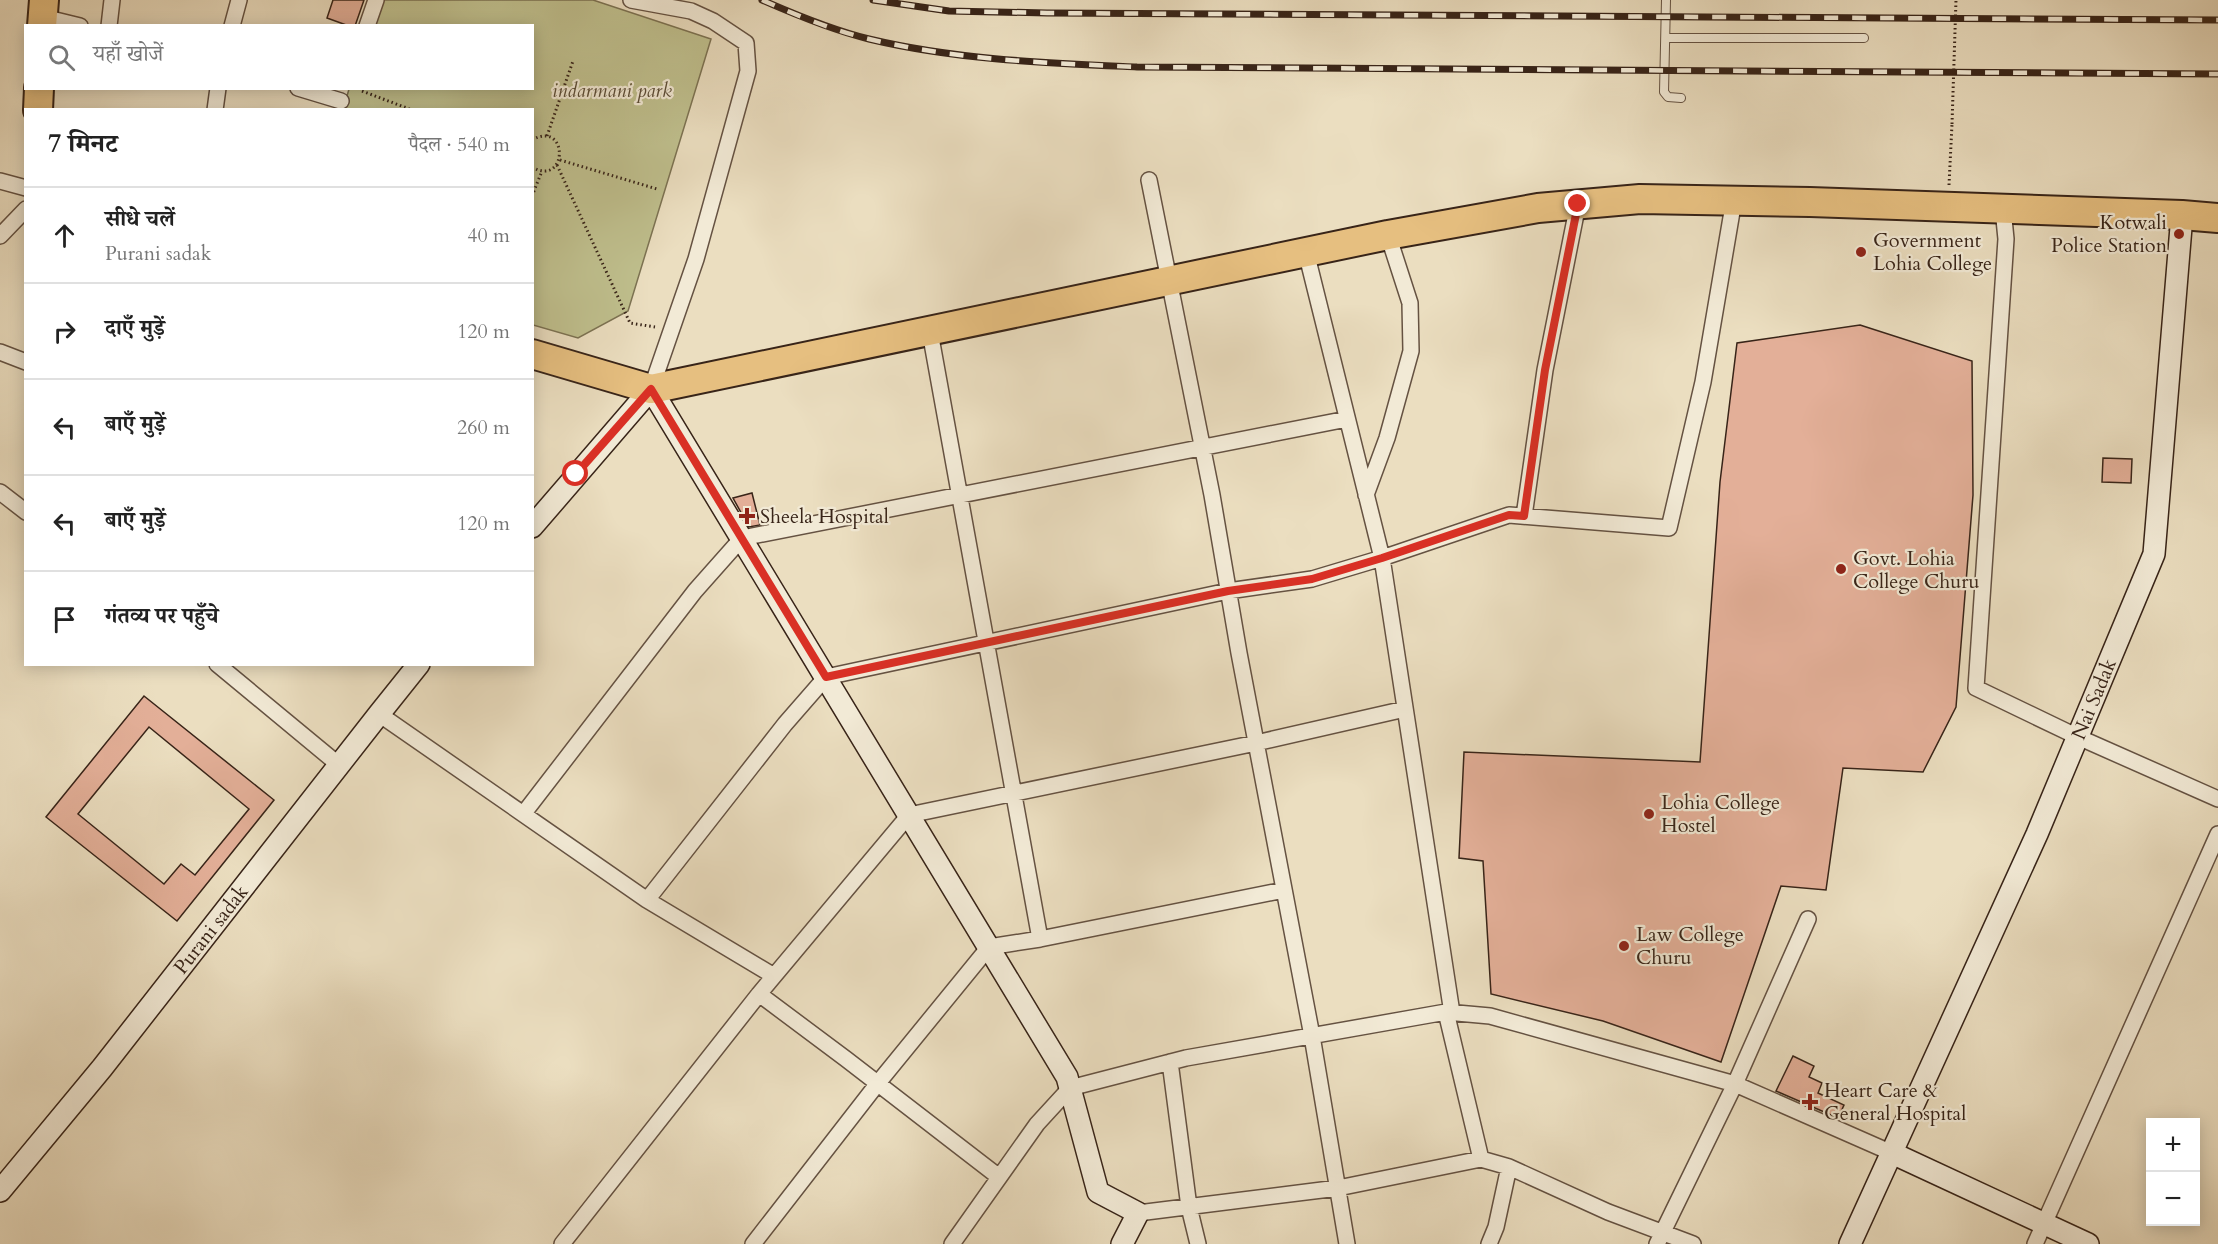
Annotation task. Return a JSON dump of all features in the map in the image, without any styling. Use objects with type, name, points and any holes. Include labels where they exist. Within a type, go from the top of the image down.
[{"type":"highway","points":[[38,108],[39,90]]},
{"type":"highway","points":[[534,355],[651,389],[1388,235],[1538,208],[1578,204],[1640,199],[1734,200],[2218,218]]},
{"type":"main road","name":"Nai Sadak","points":[[1850,1244],[2037,834],[2154,554],[2182,215]]},
{"type":"main road","points":[[534,525],[651,389],[1067,1077],[1098,1192],[1138,1213],[1122,1244]]},
{"type":"main road","name":"Purani sadak","points":[[0,1191],[102,1068],[417,666]]},
{"type":"main road","points":[[1892,1153],[2088,1244]]},
{"type":"street","points":[[109,24],[111,0]]},
{"type":"street","points":[[233,24],[239,0]]},
{"type":"street","points":[[368,24],[376,0]]},
{"type":"street","points":[[631,0],[691,11],[713,21],[746,44],[748,71],[696,259],[651,389]]},
{"type":"street","points":[[43,14],[74,24]]},
{"type":"street","points":[[215,108],[218,90]]},
{"type":"street","points":[[305,90],[341,100]]},
{"type":"street","points":[[1149,180],[1203,448],[1312,1036],[1347,1244]]},
{"type":"street","points":[[0,181],[24,187]]},
{"type":"street","points":[[647,900],[785,724],[826,677],[1228,591],[1312,579],[1509,515],[1669,528],[1703,382],[1734,200]]},
{"type":"street","points":[[1524,516],[1545,370],[1578,204]]},
{"type":"street","points":[[2003,209],[2006,239],[1976,688],[2078,737],[2218,799]]},
{"type":"street","points":[[0,236],[24,211]]},
{"type":"street","points":[[1366,495],[1387,438],[1411,351],[1410,303],[1388,235]]},
{"type":"street","points":[[1306,252],[1382,558],[1449,1013],[1480,1160]]},
{"type":"street","points":[[930,332],[1040,939]]},
{"type":"street","points":[[0,352],[24,361]]},
{"type":"street","points":[[524,813],[695,591],[742,538],[1347,418]]},
{"type":"street","points":[[0,492],[24,510]]},
{"type":"street","points":[[219,666],[339,765]]},
{"type":"street","points":[[562,1244],[759,994],[909,815],[1256,743],[1405,709]]},
{"type":"street","points":[[378,714],[647,900],[774,976]]},
{"type":"street","points":[[2035,1244],[2218,834]]},
{"type":"street","points":[[753,1244],[878,1083],[988,947],[1040,939],[1284,890]]},
{"type":"street","points":[[1660,1238],[1736,1084],[1808,919]]},
{"type":"street","points":[[759,994],[999,1178]]},
{"type":"street","points":[[952,1244],[1037,1124],[1070,1088],[1170,1062],[1449,1013],[1490,1016],[1736,1084],[1892,1153]]},
{"type":"street","points":[[1170,1062],[1189,1207],[1198,1244]]},
{"type":"street","points":[[1138,1213],[1338,1188],[1480,1160],[1509,1167],[1660,1238],[1694,1244]]},
{"type":"street","points":[[1489,1244],[1496,1227],[1509,1167]]},
{"type":"lane","points":[[1666,0],[1664,92],[1668,98],[1681,98]]},
{"type":"lane","points":[[1666,38],[1864,38]]},
{"type":"path","points":[[1948,207],[1956,0]]},
{"type":"path","points":[[547,136],[573,62]]},
{"type":"path","points":[[362,91],[407,108]]},
{"type":"path","points":[[534,139],[547,136],[557,143],[561,154],[557,165],[552,168],[542,171],[534,168]]},
{"type":"path","points":[[560,160],[657,189]]},
{"type":"path","points":[[557,165],[630,322],[671,331]]},
{"type":"path","points":[[534,191],[542,171]]},
{"type":"green space","name":"indarmani park","points":[[377,0],[593,0],[711,39],[628,311],[578,338],[534,325],[534,108],[344,108],[349,90],[534,90],[534,24],[369,24]]},
{"type":"building","points":[[333,0],[364,0],[356,24],[344,24],[327,18]]},
{"type":"building","points":[[1860,325],[1972,361],[1973,495],[1956,707],[1923,772],[1843,768],[1826,890],[1781,886],[1721,1062],[1603,1021],[1491,994],[1483,861],[1459,858],[1464,752],[1700,762],[1720,482],[1737,343]]},
{"type":"building","points":[[2103,458],[2132,459],[2131,483],[2102,482]]},
{"type":"building","points":[[752,493],[760,525],[749,527],[733,498]]},
{"type":"building","points":[[144,696],[274,800],[177,921],[46,817]],"holes":[[[149,727],[249,809],[195,875],[181,864],[164,884],[78,814]]]},
{"type":"building","points":[[1793,1056],[1814,1066],[1809,1077],[1822,1083],[1818,1093],[1844,1105],[1838,1118],[1776,1091]]},
{"type":"railway","points":[[762,0],[841,31],[902,46],[969,56],[1070,64],[1137,67],[2218,74]]},
{"type":"railway","points":[[873,0],[949,11],[1047,13],[2218,20]]},
{"type":"place","name":"Kotwali Police Station","points":[[2179,234]]},
{"type":"place","name":"Government Lohia College","points":[[1861,252]]},
{"type":"place","name":"Sheela Hospital","points":[[747,516]]},
{"type":"place","name":"Govt. Lohia College Churu","points":[[1841,569]]},
{"type":"place","name":"Lohia College Hostel","points":[[1649,814]]},
{"type":"place","name":"Law College Churu","points":[[1624,946]]},
{"type":"place","name":"Heart Care & General Hospital","points":[[1810,1102]]},
{"type":"route","points":[[576,474],[651,389],[826,677],[1228,591],[1312,579],[1509,515],[1524,516],[1545,370],[1578,204]]}]
